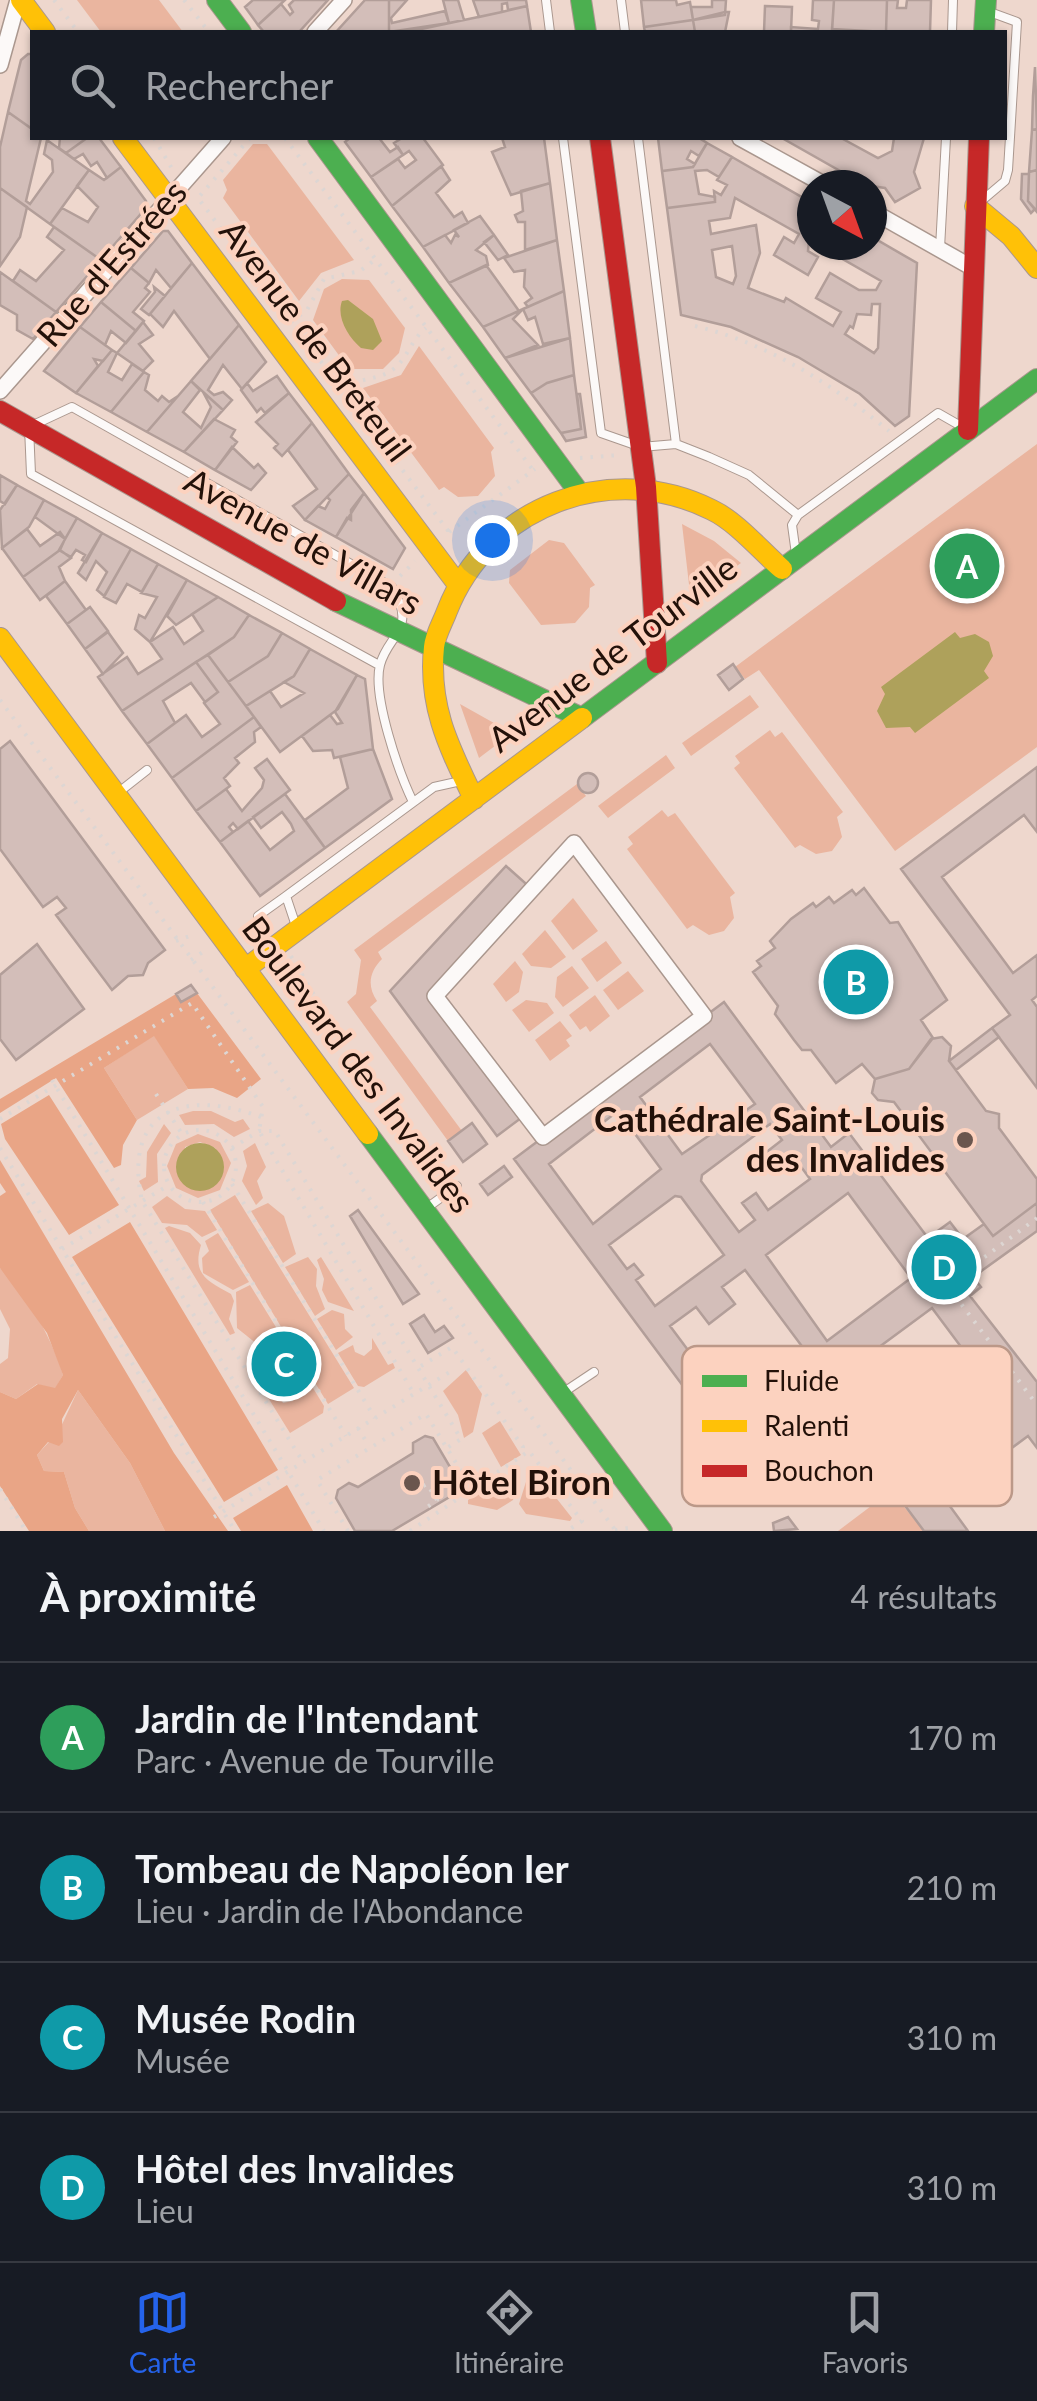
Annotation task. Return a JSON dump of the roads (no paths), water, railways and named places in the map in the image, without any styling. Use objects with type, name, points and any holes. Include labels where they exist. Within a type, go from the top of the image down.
[{"type":"main road","points":[[19,0],[43,30]]},
{"type":"main road","points":[[217,0],[240,30]]},
{"type":"main road","points":[[580,0],[586,30]]},
{"type":"main road","points":[[984,30],[985,5]]},
{"type":"main road","name":"Avenue de Breteuil","points":[[124,140],[456,582]]},
{"type":"main road","points":[[319,140],[578,491]]},
{"type":"main road","points":[[600,140],[646,486],[657,663]]},
{"type":"main road","points":[[968,430],[970,267],[979,140]]},
{"type":"main road","points":[[975,206],[1011,236],[1037,268]]},
{"type":"main road","name":"Avenue de Tourville","points":[[246,968],[1037,379]]},
{"type":"main road","name":"Avenue de Villars","points":[[0,411],[400,634],[582,718]]},
{"type":"main road","points":[[474,798],[461,781],[440,736],[434,710],[434,649],[442,614],[456,582],[479,550],[508,523],[542,504],[578,491],[646,486],[678,492],[721,512],[789,564]]},
{"type":"main road","name":"Boulevard des Invalides","points":[[0,638],[662,1531]]},
{"type":"street","points":[[0,65],[19,0]]},
{"type":"street","points":[[317,30],[344,0]]},
{"type":"street","name":"Rue d'Estrées","points":[[0,391],[221,140]]},
{"type":"street","points":[[744,140],[798,170]]},
{"type":"street","points":[[887,220],[970,267]]},
{"type":"street","points":[[574,843],[704,1016],[542,1137],[435,996],[574,843]]},
{"type":"lane","points":[[546,0],[550,30]]},
{"type":"lane","points":[[621,0],[626,30]]},
{"type":"lane","points":[[952,30],[953,0]]},
{"type":"lane","points":[[975,206],[1006,180],[1017,22],[985,5]]},
{"type":"lane","points":[[563,140],[601,433],[641,448],[676,444],[749,475],[798,515]]},
{"type":"lane","points":[[638,140],[676,444]]},
{"type":"lane","points":[[940,250],[946,140]]},
{"type":"lane","points":[[380,665],[31,474],[29,427],[72,408],[392,587],[401,602],[400,634],[380,665],[390,745],[413,802]]},
{"type":"lane","points":[[789,564],[792,525],[798,515],[938,414],[968,430]]},
{"type":"lane","points":[[116,794],[147,770]]},
{"type":"lane","name":"Avenue de Tourville","points":[[258,916],[434,787],[461,781]]},
{"type":"lane","points":[[286,896],[298,930]]},
{"type":"lane","points":[[424,1210],[457,1186]]},
{"type":"lane","points":[[561,1394],[594,1372]]},
{"type":"place","name":"Jardin de l'Intendant","points":[[967,566]]},
{"type":"place","name":"Tombeau de Napoléon Ier","points":[[856,982]]},
{"type":"place","name":"Cathédrale Saint-Louis des Invalides","points":[[965,1140]]},
{"type":"place","name":"Hôtel des Invalides","points":[[944,1267]]},
{"type":"place","name":"Musée Rodin","points":[[284,1364]]},
{"type":"place","name":"Hôtel Biron","points":[[412,1483]]}]
